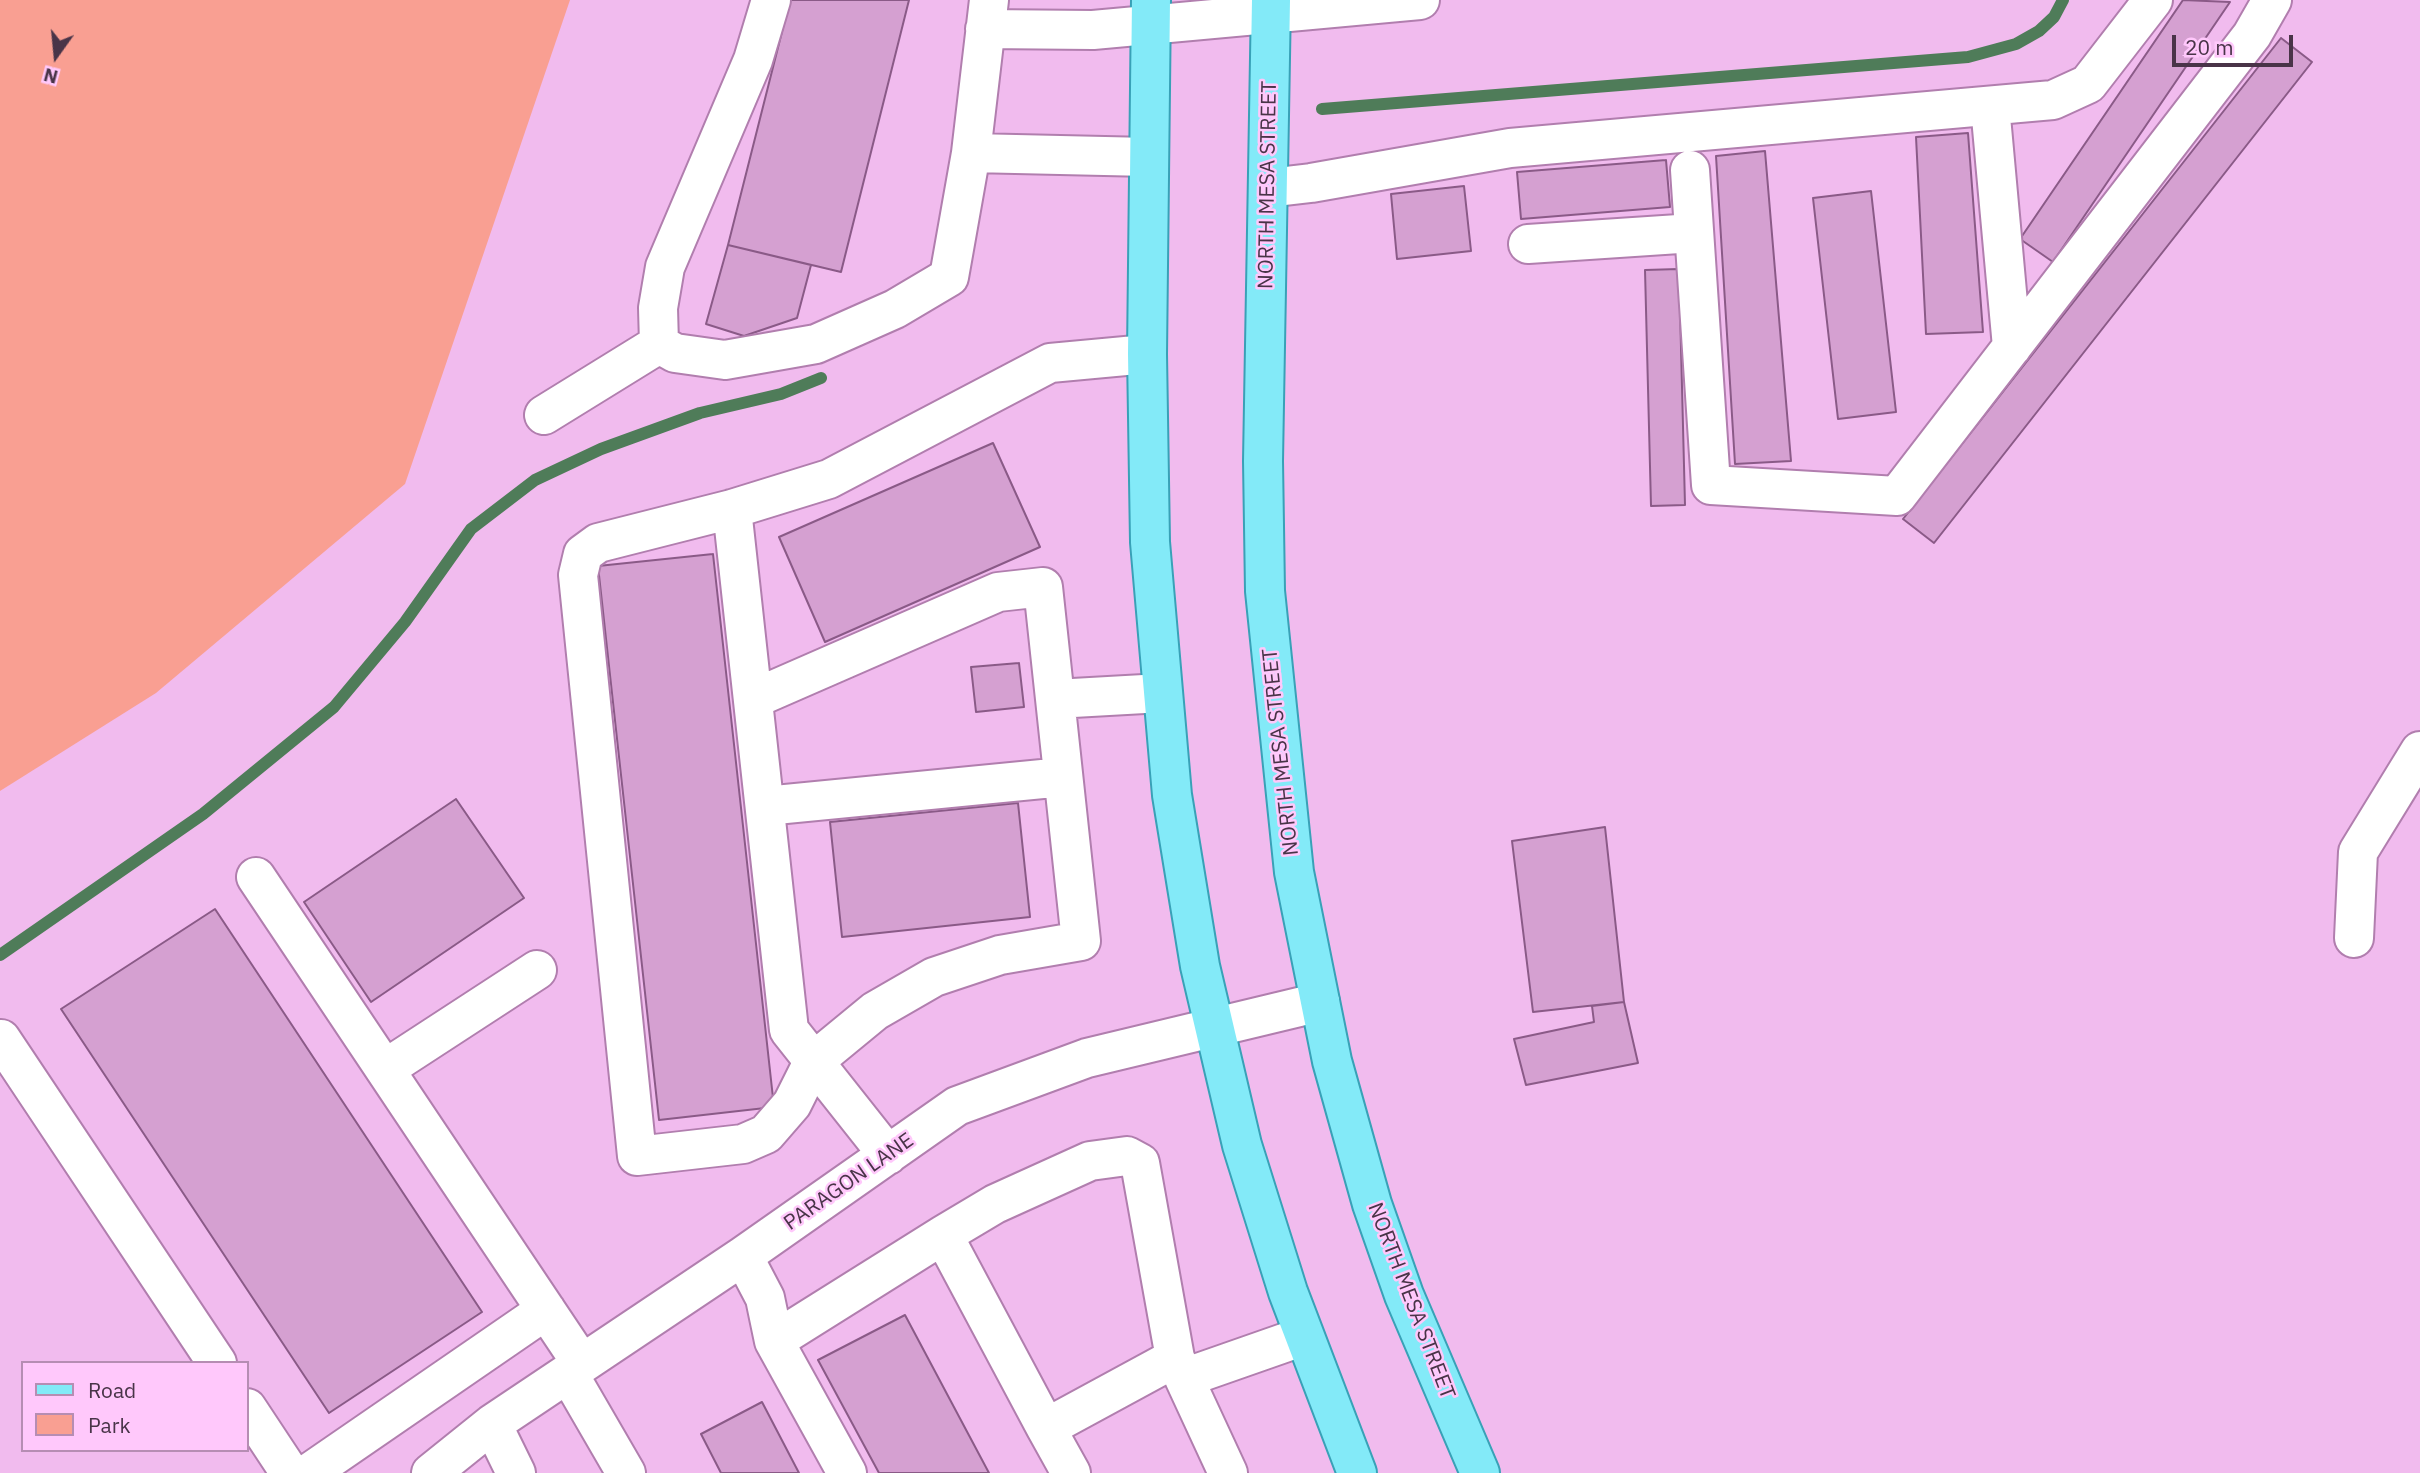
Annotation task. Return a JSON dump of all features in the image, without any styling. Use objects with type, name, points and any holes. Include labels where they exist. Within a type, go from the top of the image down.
[{"type":"main road","name":"NORTH MESA STREET","points":[[1271,8],[1263,461],[1265,591],[1294,873],[1332,1061],[1377,1217],[1404,1295],[1480,1473]]},
{"type":"main road","points":[[1151,12],[1147,354],[1150,542],[1172,795],[1200,966],[1242,1145],[1304,1335],[1357,1473]]},
{"type":"street","points":[[660,344],[658,309],[666,267],[753,60],[771,0]]},
{"type":"street","points":[[660,344],[675,352],[725,360],[816,344],[895,309],[948,276],[971,153],[987,15],[1093,30],[1151,12],[1420,0]]},
{"type":"street","points":[[2112,54],[2123,0]]},
{"type":"street","points":[[1268,188],[1510,148],[2053,100],[2088,84],[2153,0]]},
{"type":"street","points":[[1690,170],[1711,485],[1897,496],[2252,35],[2272,0]]},
{"type":"street","points":[[1990,106],[2012,347]]},
{"type":"street","points":[[971,153],[1149,156]]},
{"type":"street","points":[[1528,244],[1694,233]]},
{"type":"street","points":[[544,415],[660,344]]},
{"type":"street","points":[[753,699],[998,592],[1043,587],[1081,941],[1000,955],[933,976],[875,1011],[813,1062],[792,1104],[766,1134],[743,1143],[637,1156],[578,575],[583,554],[598,543],[732,509],[828,479],[1050,363],[1147,354]]},
{"type":"street","points":[[732,509],[789,1030],[888,1155]]},
{"type":"street","points":[[1055,699],[1162,693]]},
{"type":"street","points":[[2354,938],[2358,852],[2420,751]]},
{"type":"street","points":[[765,806],[1063,777]]},
{"type":"street","points":[[256,877],[547,1310],[626,1473]]},
{"type":"street","points":[[385,1069],[537,970]]},
{"type":"street","name":"PARAGON LANE","points":[[431,1473],[492,1424],[743,1256],[957,1106],[1087,1058],[1320,1002]]},
{"type":"street","points":[[1,1039],[216,1361]]},
{"type":"street","points":[[774,1341],[943,1235],[1036,1183],[1090,1161],[1127,1156],[1140,1163],[1179,1368],[1228,1473]]},
{"type":"street","points":[[943,1235],[1071,1473]]},
{"type":"street","points":[[743,1256],[765,1298],[774,1341],[847,1473]]},
{"type":"street","points":[[309,1473],[547,1310]]},
{"type":"street","points":[[1046,1427],[1179,1368],[1304,1335]]},
{"type":"street","points":[[248,1410],[290,1473]]},
{"type":"street","points":[[492,1424],[516,1473]]},
{"type":"green space","points":[[0,0],[570,0],[405,484],[156,693],[0,791]]},
{"type":"building","points":[[790,0],[909,0],[841,272],[728,245]]},
{"type":"building","points":[[2183,0],[2230,2],[2053,262],[2020,239]]},
{"type":"building","points":[[2281,38],[2312,62],[1934,543],[1903,519]]},
{"type":"building","points":[[1968,133],[1983,332],[1926,334],[1916,137]]},
{"type":"building","points":[[1765,151],[1791,461],[1735,464],[1716,156]]},
{"type":"building","points":[[1666,160],[1670,207],[1521,219],[1517,172]]},
{"type":"building","points":[[1464,186],[1471,251],[1397,259],[1391,194]]},
{"type":"building","points":[[1871,191],[1896,412],[1838,419],[1813,198]]},
{"type":"building","points":[[728,245],[811,265],[797,318],[744,336],[706,324]]},
{"type":"building","points":[[1679,269],[1685,505],[1651,506],[1645,270]]},
{"type":"building","points":[[993,443],[1040,547],[825,642],[779,537]]},
{"type":"building","points":[[713,554],[774,1107],[659,1120],[598,566]]},
{"type":"building","points":[[1019,663],[1024,707],[976,712],[971,667]]},
{"type":"building","points":[[456,799],[524,898],[371,1002],[304,902]]},
{"type":"building","points":[[1018,803],[1030,917],[842,937],[830,822]]},
{"type":"building","points":[[1605,827],[1624,1002],[1533,1012],[1512,841]]},
{"type":"building","points":[[215,909],[482,1312],[329,1413],[61,1009]]},
{"type":"building","points":[[1624,1002],[1638,1063],[1526,1085],[1514,1039],[1594,1022],[1592,1006]]},
{"type":"building","points":[[905,1315],[989,1473],[879,1473],[818,1360]]},
{"type":"building","points":[[762,1402],[799,1473],[721,1473],[701,1434]]},
{"type":"waterway","points":[[1322,109],[1968,57],[2016,44],[2039,31],[2054,17],[2063,0]]},
{"type":"waterway","points":[[0,955],[203,814],[334,707],[405,622],[471,529],[535,480],[601,449],[700,413],[781,394],[821,378]]}]
